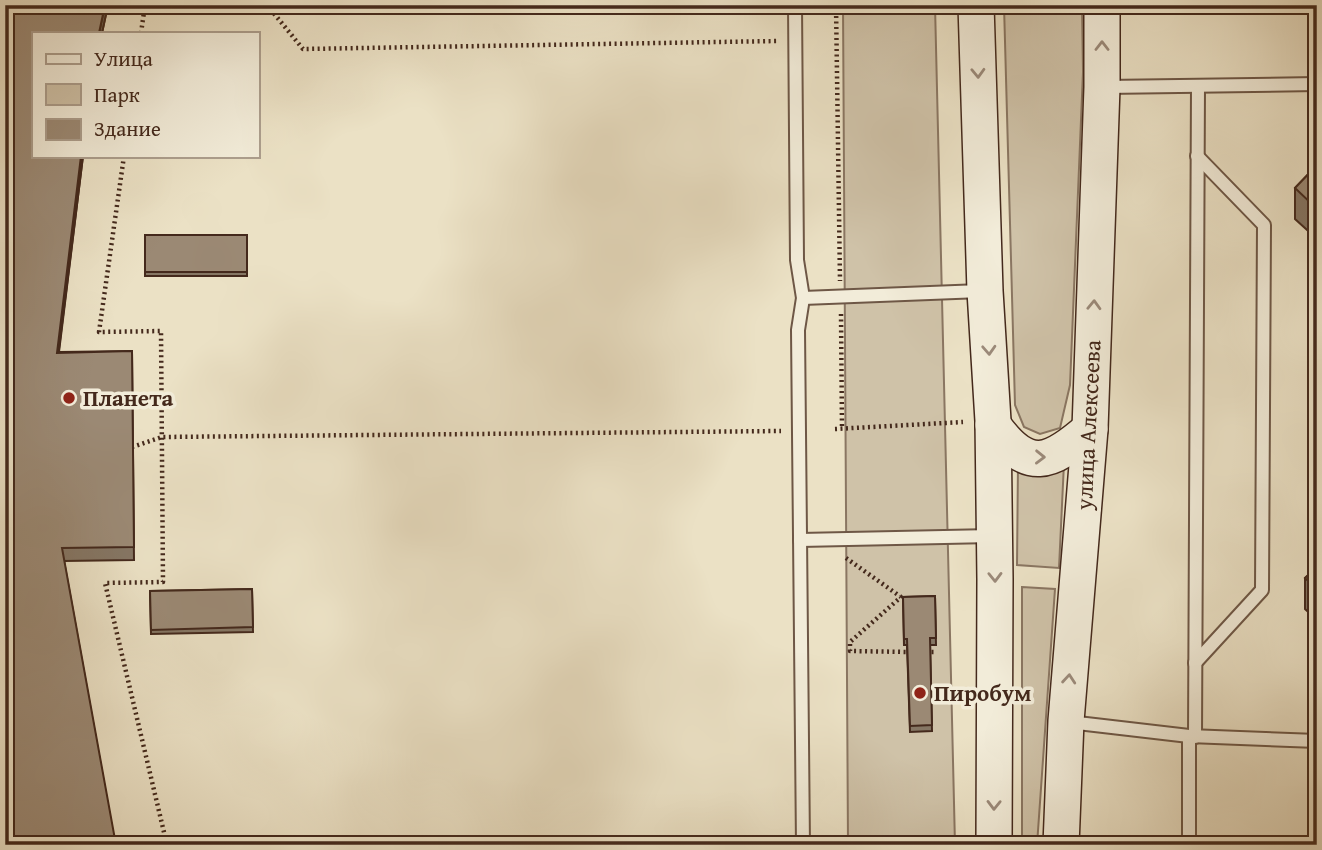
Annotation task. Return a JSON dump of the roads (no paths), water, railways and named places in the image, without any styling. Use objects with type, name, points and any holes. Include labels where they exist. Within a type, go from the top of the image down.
[{"type":"street","points":[[976,5],[985,291],[993,423],[994,845]]},
{"type":"street","name":"улица Алексеева","points":[[1061,845],[1066,721],[1090,429],[1102,87],[1102,5]]},
{"type":"street","points":[[993,423],[1008,446],[1031,458],[1053,457],[1090,429]]},
{"type":"lane","points":[[795,5],[797,260],[803,298],[798,330],[803,842]]},
{"type":"lane","points":[[1102,87],[1317,84]]},
{"type":"lane","points":[[1189,845],[1195,663],[1198,86]]},
{"type":"lane","points":[[1195,663],[1262,590],[1264,225],[1197,156]]},
{"type":"lane","points":[[803,298],[985,291]]},
{"type":"lane","points":[[800,540],[994,536]]},
{"type":"lane","points":[[1066,721],[1192,736],[1317,741]]},
{"type":"place","name":"Планета","points":[[69,398]]},
{"type":"place","name":"Пиробум","points":[[920,693]]}]
